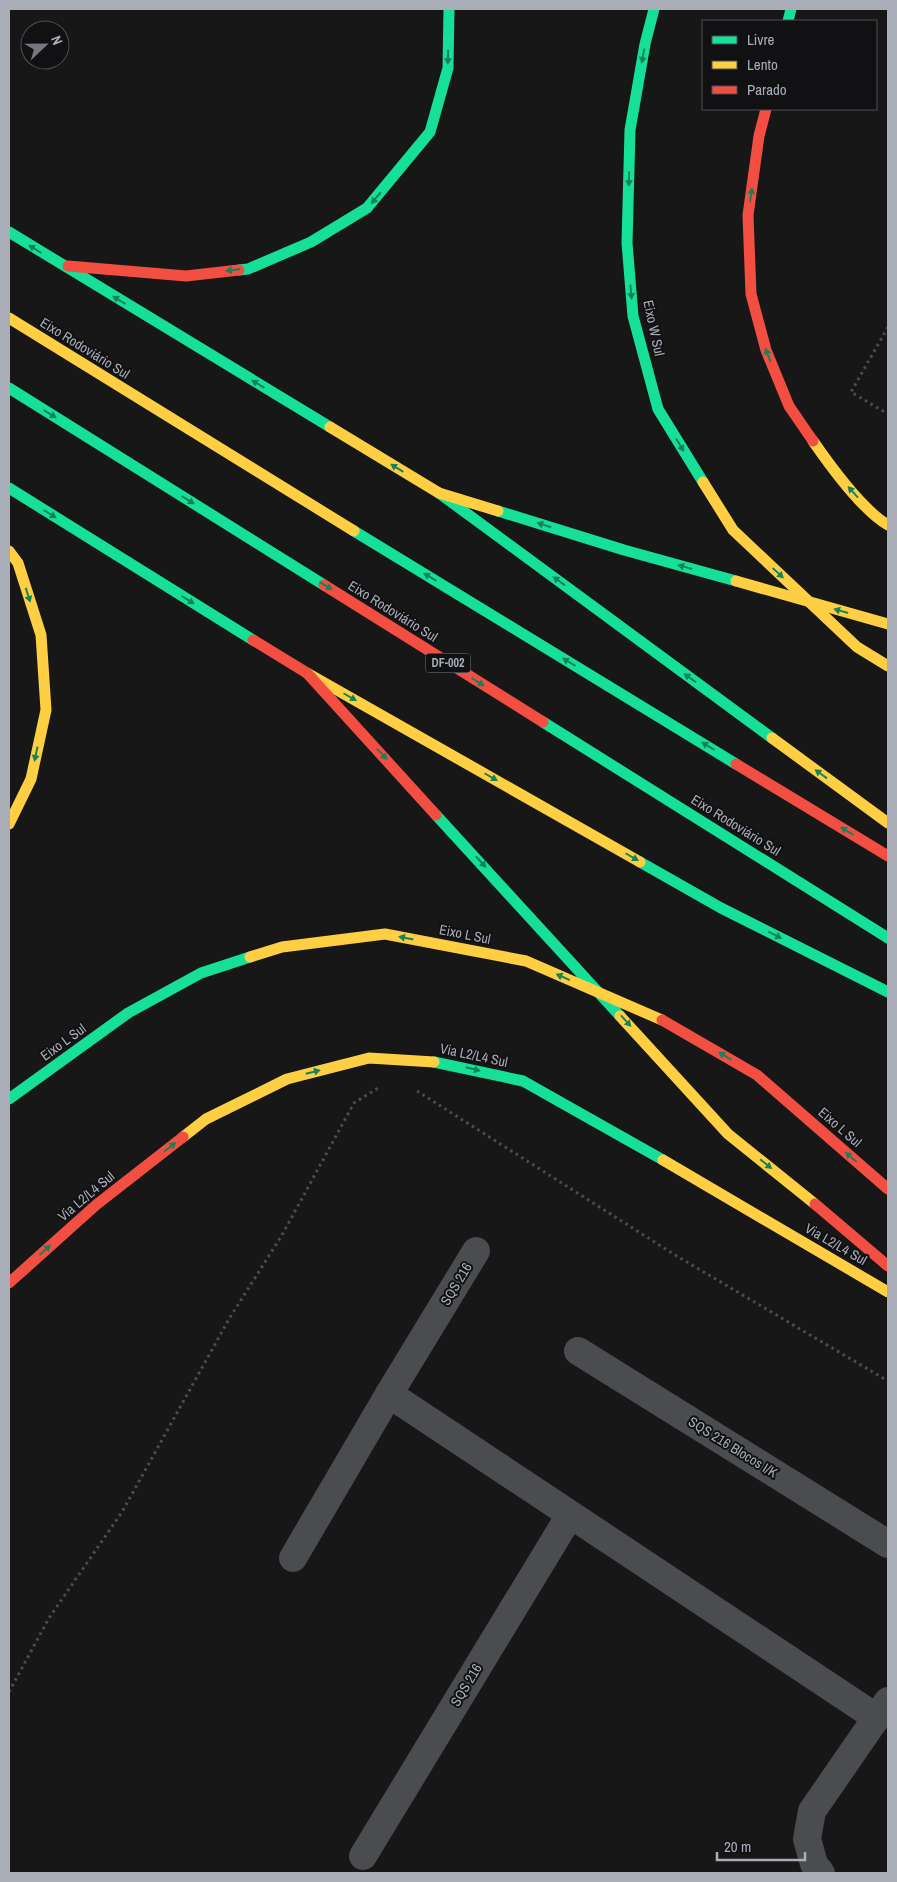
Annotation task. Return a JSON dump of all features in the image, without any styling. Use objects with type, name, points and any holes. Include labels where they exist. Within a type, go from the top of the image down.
[{"type":"main road","points":[[62,265],[186,276],[248,269],[311,242],[367,208],[430,132],[448,68],[449,9]]},
{"type":"main road","name":"Eixo W Sul","points":[[654,9],[645,44],[630,130],[627,243],[633,316],[658,409],[732,530],[857,647],[888,666]]},
{"type":"main road","points":[[766,110],[759,136],[748,215],[751,294],[766,350],[788,406],[825,458],[876,518],[888,525]]},
{"type":"main road","points":[[9,232],[439,493],[888,823]]},
{"type":"main road","name":"Eixo Rodoviário Sul","points":[[9,318],[264,476],[888,856]]},
{"type":"main road","name":"Eixo Rodoviário Sul","points":[[9,388],[888,938]]},
{"type":"main road","points":[[9,488],[307,673],[721,908],[888,992]]},
{"type":"main road","points":[[439,493],[624,550],[888,624]]},
{"type":"main road","points":[[9,551],[18,563],[41,635],[46,710],[31,779],[9,824]]},
{"type":"main road","points":[[307,673],[728,1134],[888,1266]]},
{"type":"main road","name":"Eixo L Sul","points":[[9,1099],[128,1013],[201,973],[282,947],[385,934],[526,961],[671,1024],[757,1075],[888,1189]]},
{"type":"main road","name":"Via L2/L4 Sul","points":[[9,1283],[96,1205],[206,1119],[287,1079],[369,1058],[442,1062],[523,1082],[622,1136],[888,1292]]},
{"type":"street","name":"SQS 216","points":[[293,1558],[389,1394],[476,1251]]},
{"type":"street","name":"SQS 216 Blocos I/K","points":[[578,1351],[888,1544]]},
{"type":"street","points":[[389,1394],[570,1515],[883,1709],[812,1811],[807,1838],[814,1864],[821,1873]]},
{"type":"street","name":"SQS 216","points":[[363,1856],[570,1515]]},
{"type":"path","points":[[888,328],[851,392],[888,414]]},
{"type":"path","points":[[9,1692],[49,1618],[122,1512],[229,1320],[282,1236],[354,1102],[379,1087]]},
{"type":"path","points":[[415,1089],[675,1255],[888,1381]]},
{"type":"traffic: fast","points":[[239,270],[248,269],[311,242],[367,208],[430,132],[448,68],[449,9]]},
{"type":"traffic: fast","points":[[654,9],[645,44],[630,130],[627,243],[633,316],[658,409],[703,482]]},
{"type":"traffic: fast","points":[[788,20],[791,9]]},
{"type":"traffic: fast","points":[[9,232],[330,427]]},
{"type":"traffic: fast","points":[[9,388],[324,585]]},
{"type":"traffic: fast","points":[[9,488],[253,640]]},
{"type":"traffic: fast","points":[[439,493],[772,738]]},
{"type":"traffic: fast","points":[[498,511],[624,550],[736,581]]},
{"type":"traffic: fast","points":[[354,531],[736,764]]},
{"type":"traffic: fast","points":[[543,722],[888,938]]},
{"type":"traffic: fast","points":[[436,815],[620,1016]]},
{"type":"traffic: fast","points":[[640,862],[721,908],[888,992]]},
{"type":"traffic: fast","points":[[9,1099],[128,1013],[201,973],[250,957]]},
{"type":"traffic: fast","points":[[434,1062],[523,1081],[663,1160]]},
{"type":"traffic: slow","points":[[9,318],[354,531]]},
{"type":"traffic: slow","points":[[330,427],[439,493],[498,511]]},
{"type":"traffic: slow","points":[[813,441],[858,499],[888,525]]},
{"type":"traffic: slow","points":[[703,482],[733,530],[857,647],[888,666]]},
{"type":"traffic: slow","points":[[9,551],[18,563],[41,635],[46,710],[31,779],[9,824]]},
{"type":"traffic: slow","points":[[736,581],[888,624]]},
{"type":"traffic: slow","points":[[307,673],[640,862]]},
{"type":"traffic: slow","points":[[772,738],[888,823]]},
{"type":"traffic: slow","points":[[250,957],[282,947],[385,934],[526,961],[662,1020]]},
{"type":"traffic: slow","points":[[620,1016],[728,1134],[815,1204]]},
{"type":"traffic: slow","points":[[183,1137],[206,1119],[287,1079],[369,1058],[434,1062]]},
{"type":"traffic: slow","points":[[663,1160],[888,1292]]},
{"type":"traffic: jam","points":[[766,110],[759,136],[748,215],[751,294],[766,350],[789,406],[813,441]]},
{"type":"traffic: jam","points":[[68,266],[186,276],[239,270]]},
{"type":"traffic: jam","points":[[324,585],[543,722]]},
{"type":"traffic: jam","points":[[253,640],[307,673],[436,815]]},
{"type":"traffic: jam","points":[[736,764],[888,856]]},
{"type":"traffic: jam","points":[[662,1020],[757,1075],[888,1189]]},
{"type":"traffic: jam","points":[[9,1283],[96,1205],[183,1137]]},
{"type":"traffic: jam","points":[[815,1204],[888,1266]]}]
